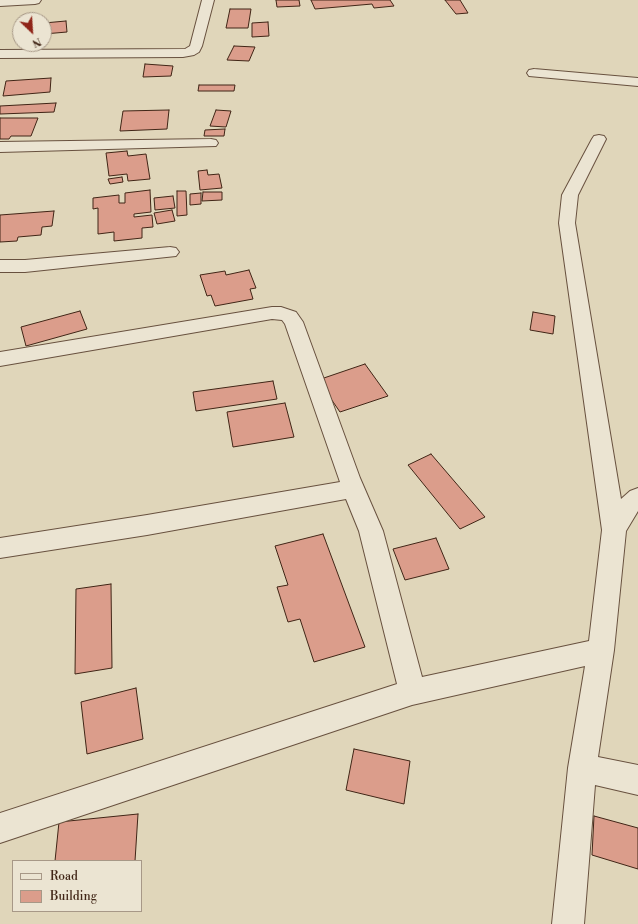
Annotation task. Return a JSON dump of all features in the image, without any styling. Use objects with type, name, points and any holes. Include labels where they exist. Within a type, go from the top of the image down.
[{"type":"street","points":[[0,2],[35,0]]},
{"type":"street","points":[[0,54],[189,52],[196,46],[208,0]]},
{"type":"street","points":[[534,73],[638,82]]},
{"type":"street","points":[[568,924],[582,768],[601,650],[614,530],[567,223],[570,195],[599,139]]},
{"type":"street","points":[[0,148],[210,143]]},
{"type":"street","points":[[0,266],[25,266],[170,252]]},
{"type":"street","points":[[0,359],[272,313],[281,313],[289,316],[294,322],[354,489],[371,531],[412,692]]},
{"type":"street","points":[[0,548],[147,525],[354,489]]},
{"type":"street","points":[[614,530],[628,506],[638,497]]},
{"type":"street","points":[[0,828],[412,692],[601,650]]},
{"type":"street","points":[[582,768],[638,780]]},
{"type":"building","points":[[276,0],[299,0],[300,6],[277,7]]},
{"type":"building","points":[[311,0],[390,0],[394,6],[374,8],[372,4],[315,9]]},
{"type":"building","points":[[445,0],[460,0],[468,13],[456,14]]},
{"type":"building","points":[[230,9],[251,9],[248,28],[226,28]]},
{"type":"building","points":[[66,21],[67,32],[52,33],[52,22]]},
{"type":"building","points":[[268,22],[269,36],[252,37],[252,23]]},
{"type":"building","points":[[234,46],[255,47],[249,61],[227,60]]},
{"type":"building","points":[[145,64],[173,66],[171,76],[143,77]]},
{"type":"building","points":[[51,78],[50,92],[3,96],[6,81]]},
{"type":"building","points":[[199,85],[235,85],[234,91],[198,91]]},
{"type":"building","points":[[56,103],[54,112],[0,114],[0,106]]},
{"type":"building","points":[[169,110],[167,129],[120,131],[123,111]]},
{"type":"building","points":[[216,110],[231,111],[226,127],[210,126]]},
{"type":"building","points":[[0,118],[38,118],[31,136],[11,136],[9,139],[0,139]]},
{"type":"building","points":[[225,129],[224,136],[204,136],[205,130]]},
{"type":"building","points":[[127,151],[128,156],[146,154],[150,179],[128,181],[127,174],[109,176],[106,153]]},
{"type":"building","points":[[207,170],[208,175],[219,174],[222,188],[200,190],[198,171]]},
{"type":"building","points":[[122,177],[123,182],[110,184],[108,179]]},
{"type":"building","points":[[150,190],[151,212],[134,214],[134,217],[152,215],[153,227],[142,228],[142,238],[114,241],[114,232],[98,234],[98,208],[93,209],[93,198],[119,195],[119,203],[125,203],[125,193]]},
{"type":"building","points":[[177,191],[186,191],[187,215],[177,216]]},
{"type":"building","points":[[203,192],[222,192],[222,200],[202,201]]},
{"type":"building","points":[[201,193],[201,204],[190,205],[190,194]]},
{"type":"building","points":[[173,196],[175,208],[155,210],[154,198]]},
{"type":"building","points":[[172,210],[175,221],[157,224],[154,213]]},
{"type":"building","points":[[54,211],[52,226],[42,227],[41,235],[18,237],[17,241],[0,242],[0,215]]},
{"type":"building","points":[[249,270],[256,288],[250,289],[253,299],[215,306],[211,295],[207,296],[200,275],[225,271],[226,275]]},
{"type":"building","points":[[80,311],[87,329],[26,346],[21,327]]},
{"type":"building","points":[[533,312],[555,316],[553,334],[530,330]]},
{"type":"building","points":[[365,364],[388,396],[340,412],[318,380]]},
{"type":"building","points":[[273,381],[277,399],[196,411],[193,392]]},
{"type":"building","points":[[285,403],[294,437],[233,447],[227,412]]},
{"type":"building","points":[[431,454],[485,517],[460,529],[408,465]]},
{"type":"building","points":[[323,534],[365,647],[314,662],[300,619],[288,622],[277,587],[288,585],[275,546]]},
{"type":"building","points":[[436,538],[449,569],[405,580],[393,549]]},
{"type":"building","points":[[111,584],[112,668],[75,674],[76,589]]},
{"type":"building","points":[[136,688],[143,739],[87,754],[81,702]]},
{"type":"building","points":[[354,749],[410,761],[404,804],[346,790]]},
{"type":"building","points":[[138,814],[135,860],[55,860],[59,822]]},
{"type":"building","points":[[594,816],[638,828],[638,869],[592,855]]}]
